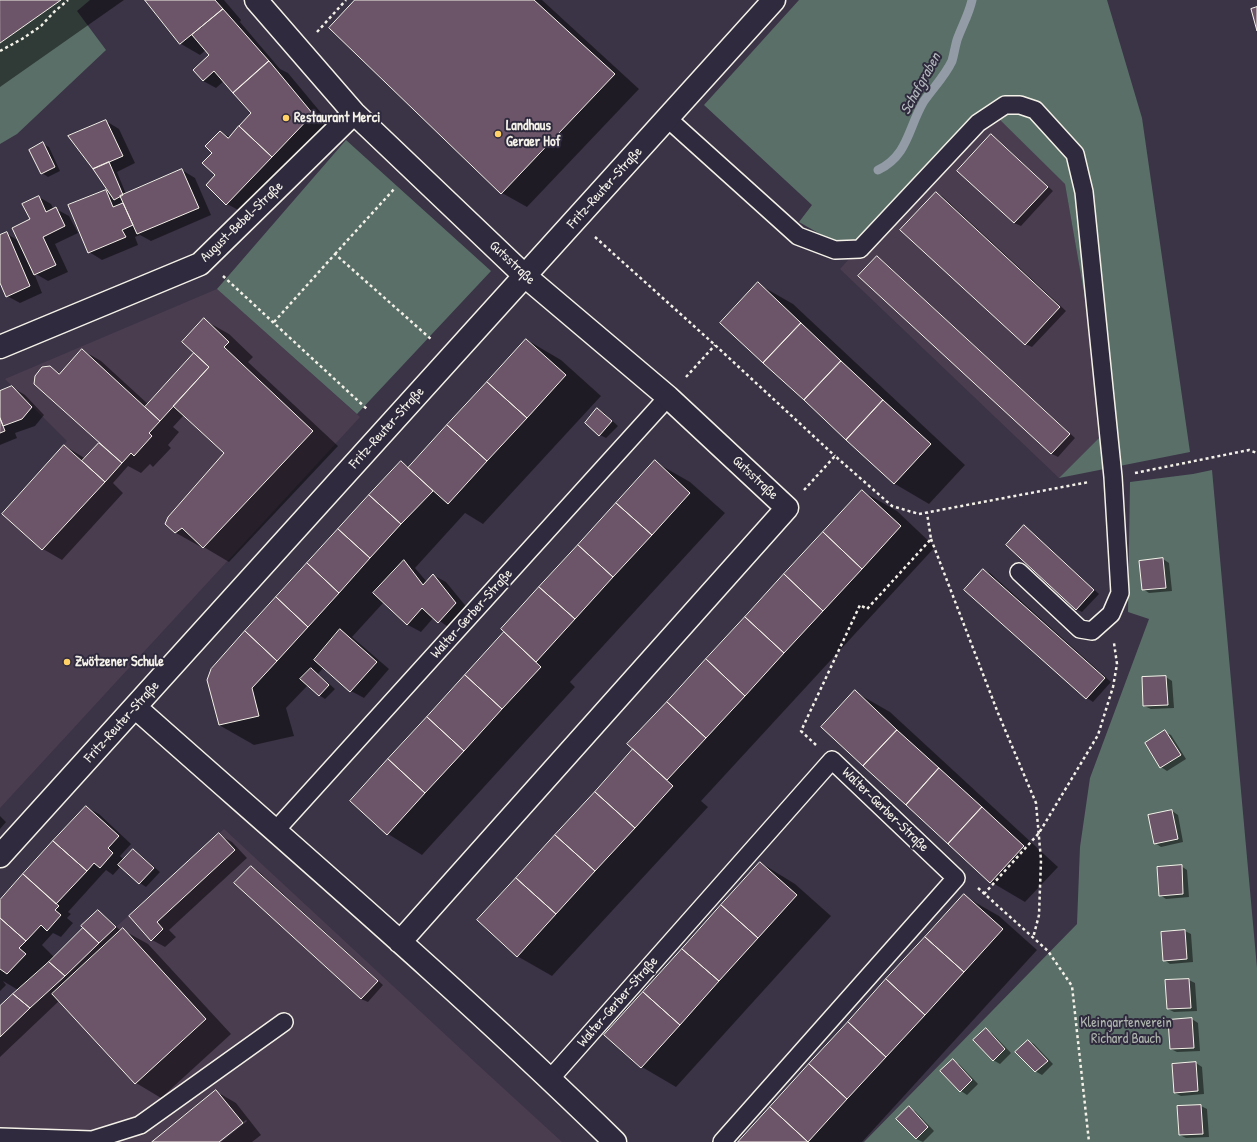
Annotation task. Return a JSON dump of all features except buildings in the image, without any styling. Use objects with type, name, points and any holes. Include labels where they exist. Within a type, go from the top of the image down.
[{"type":"street","name":"Gutsstraße","points":[[256,0],[354,113],[525,276],[668,397],[787,508]]},
{"type":"street","name":"Fritz-Reuter-Straße","points":[[0,856],[774,0]]},
{"type":"street","name":"August-Bebel-Straße","points":[[0,347],[200,264],[354,113]]},
{"type":"street","points":[[400,942],[787,508]]},
{"type":"street","points":[[135,707],[400,942],[550,1079],[615,1142]]},
{"type":"lane","points":[[667,118],[798,236],[835,250],[860,249],[978,123],[1005,105],[1020,105],[1035,110],[1075,154],[1084,192],[1113,478],[1120,593],[1111,614],[1092,631],[1080,629],[1018,572]]},
{"type":"lane","name":"Walter-Gerber-Straße","points":[[275,831],[668,397]]},
{"type":"lane","name":"Walter-Gerber-Straße","points":[[550,1079],[832,760],[956,878]]},
{"type":"lane","points":[[722,1142],[956,878]]},
{"type":"lane","points":[[0,1137],[92,1140],[140,1125],[284,1022]]},
{"type":"path","points":[[0,51],[22,39],[41,26],[68,0]]},
{"type":"path","points":[[300,50],[346,0]]},
{"type":"path","points":[[274,323],[413,169]]},
{"type":"path","points":[[576,220],[892,506],[920,514],[927,513],[1113,478],[1235,452],[1249,450],[1257,453]]},
{"type":"path","points":[[335,254],[452,357]]},
{"type":"path","points":[[205,260],[388,428]]},
{"type":"path","points":[[668,397],[715,345]]},
{"type":"path","points":[[787,508],[835,456]]},
{"type":"path","points":[[927,513],[931,539],[998,713],[1036,802],[1041,860],[1039,915],[1033,938]]},
{"type":"path","points":[[832,760],[801,731],[860,605],[867,609],[931,539]]},
{"type":"path","points":[[984,894],[1039,833],[1098,735],[1113,687],[1117,664],[1111,614]]},
{"type":"path","points":[[956,878],[972,883],[1048,951],[1072,986],[1089,1142]]},
{"type":"shaded area","points":[[988,107],[1065,184],[1102,396],[1100,437],[1059,478],[840,269]]},
{"type":"shaded area","name":"Zwötzener Schule","points":[[217,289],[360,417],[0,808],[0,516],[67,441],[5,379]]},
{"type":"shaded area","points":[[224,829],[562,1142],[0,1142],[0,1037],[116,927]]},
{"type":"green space","points":[[61,0],[90,0],[77,11],[106,50],[17,134],[0,144],[0,43]]},
{"type":"green space","points":[[799,0],[1107,0],[1142,118],[1190,452],[1059,478],[1100,437],[1102,396],[1065,184],[988,108],[856,241],[836,243],[799,222],[812,205],[704,105]]},
{"type":"green space","points":[[346,140],[491,271],[357,414],[217,289]]},
{"type":"green space","name":"Kleingartenverein Richard Bauch","points":[[1212,470],[1257,968],[1257,1142],[864,1142],[1077,924],[1080,847],[1090,778],[1149,619],[1128,612],[1130,482],[1193,474]]},
{"type":"waterway","name":"Schafgraben","points":[[878,170],[896,157],[907,140],[924,101],[952,61],[957,40],[972,0]]},
{"type":"place","name":"Restaurant Merci","points":[[286,118]]},
{"type":"place","name":"Landhaus Geraer Hof","points":[[498,134]]},
{"type":"place","name":"Zwötzener Schule","points":[[67,662]]}]
